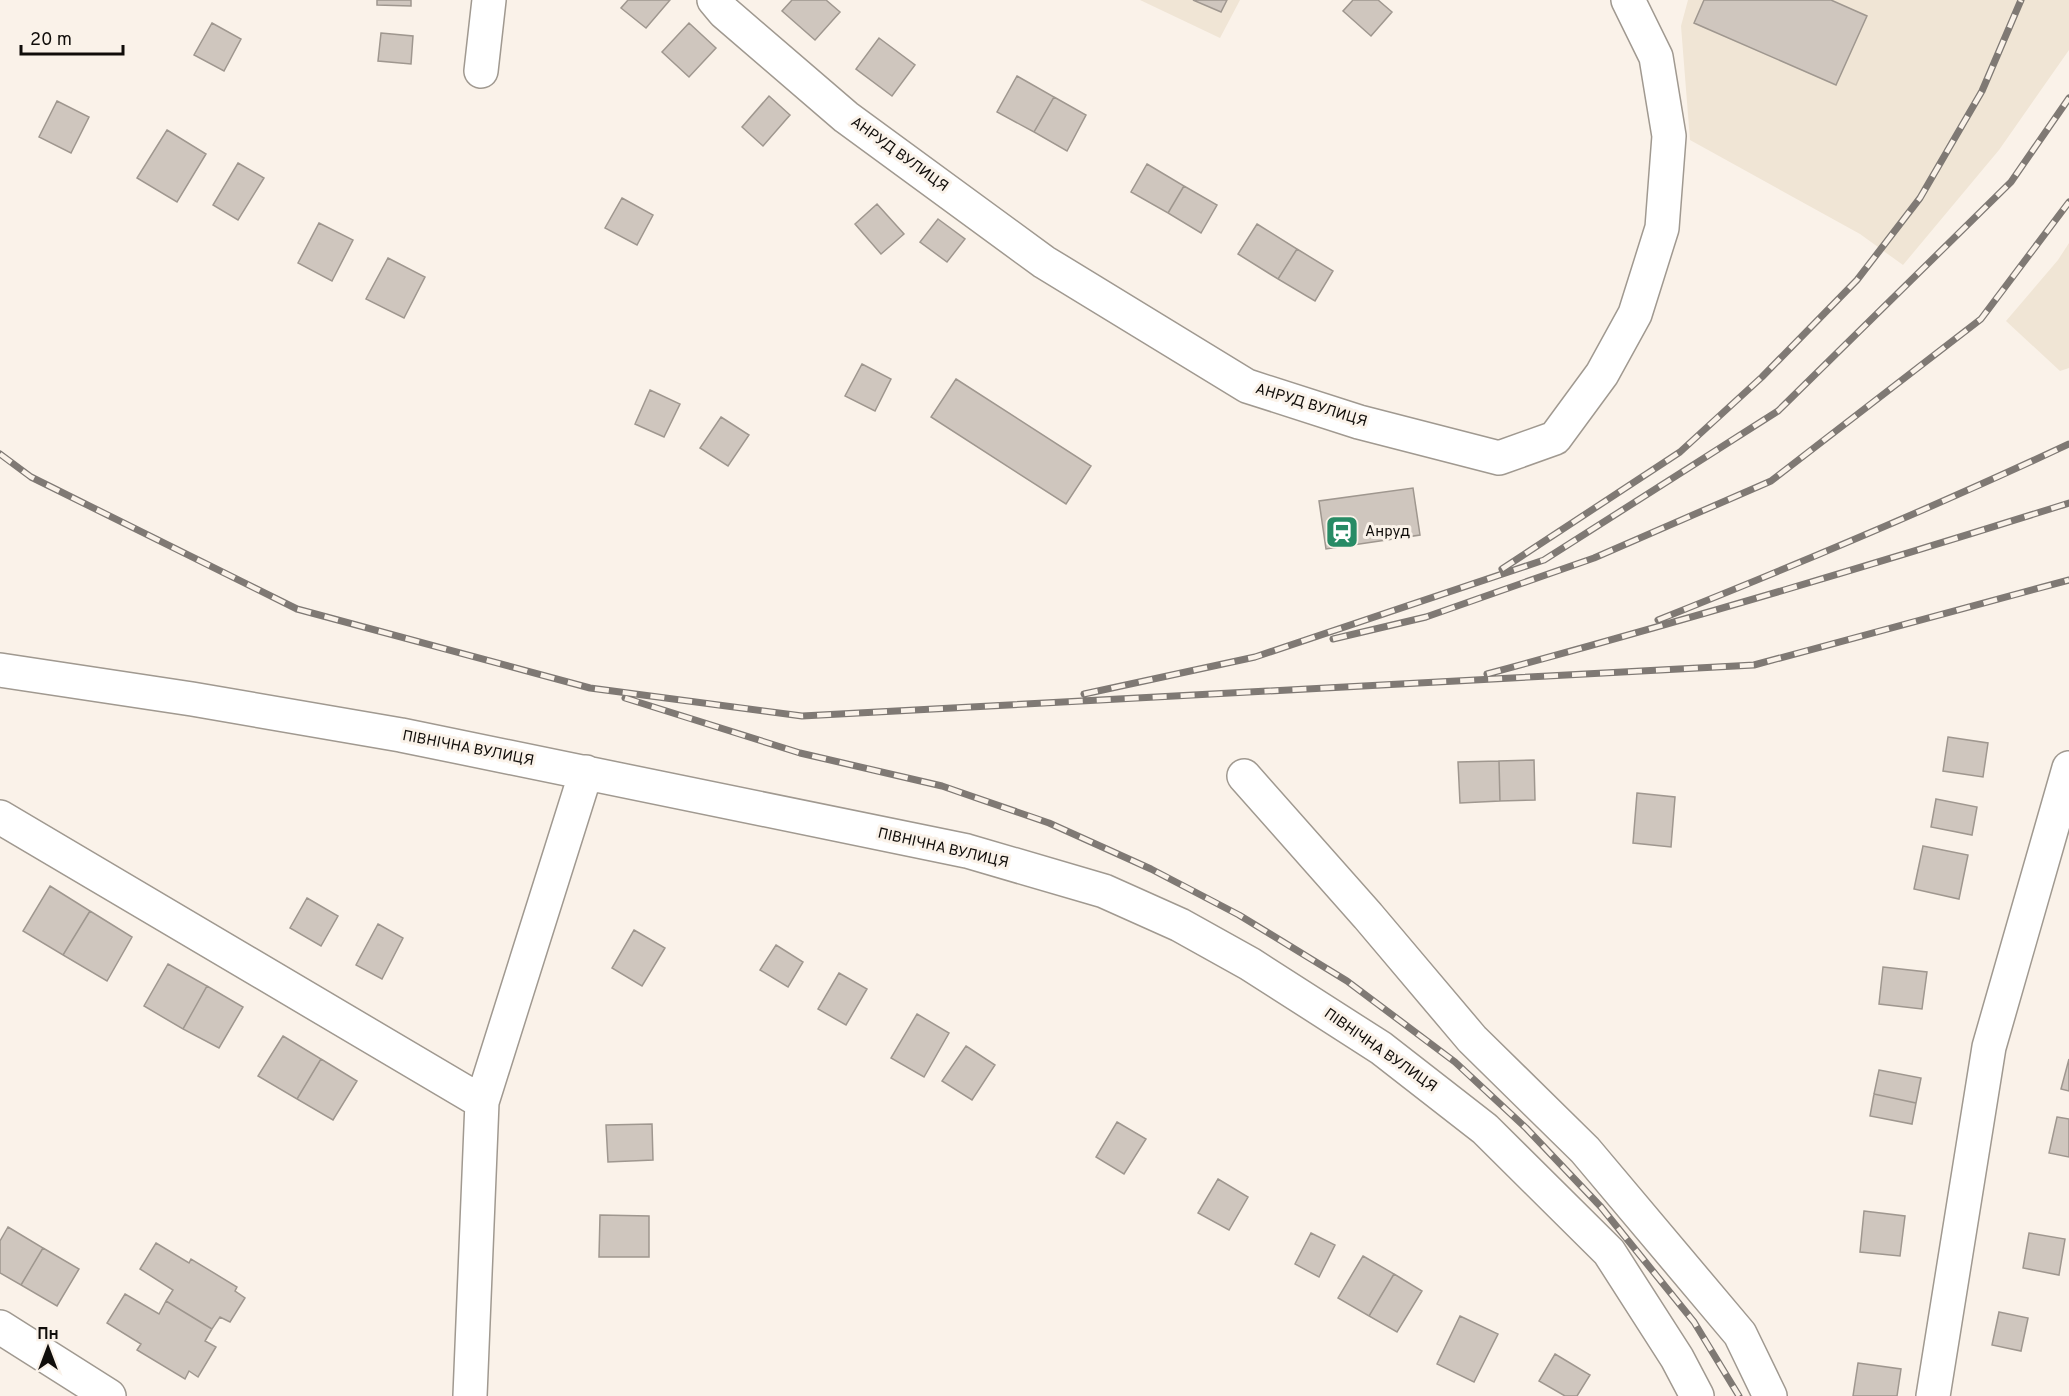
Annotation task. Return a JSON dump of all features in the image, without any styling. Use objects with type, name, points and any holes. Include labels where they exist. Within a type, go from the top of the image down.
[{"type":"street","points":[[481,71],[489,0]]},
{"type":"street","name":"АНРУД ВУЛИЦЯ","points":[[714,0],[724,12],[846,117],[1044,262],[1247,386],[1359,422],[1498,458],[1555,438],[1602,374],[1635,314],[1662,228],[1669,136],[1656,57],[1628,0]]},
{"type":"street","name":"ПІВНІЧНА ВУЛИЦЯ","points":[[0,669],[390,733],[586,772],[967,851],[1104,891],[1180,925],[1250,964],[1381,1048],[1485,1129],[1609,1252],[1677,1358],[1697,1396]]},
{"type":"street","points":[[1933,1396],[1989,1047],[2069,768]]},
{"type":"street","points":[[470,1396],[482,1102],[586,772]]},
{"type":"street","points":[[1244,776],[1368,916],[1472,1039],[1585,1150],[1740,1334],[1770,1396]]},
{"type":"street","points":[[0,817],[482,1102]]},
{"type":"street","points":[[0,1327],[109,1396]]},
{"type":"shaded area","points":[[1140,0],[1240,0],[1220,38]]},
{"type":"shaded area","points":[[1688,0],[2069,0],[2069,50],[1999,150],[1903,265],[1860,234],[1690,140],[1681,26]]},
{"type":"shaded area","points":[[2069,243],[2069,368],[2060,371],[2006,321],[2058,260]]},
{"type":"building","points":[[377,0],[411,0],[411,6],[377,5]]},
{"type":"building","points":[[628,0],[670,0],[646,28],[621,8]]},
{"type":"building","points":[[792,0],[826,0],[840,12],[815,40],[782,11]]},
{"type":"building","points":[[1193,0],[1227,0],[1221,12]]},
{"type":"building","points":[[1353,0],[1378,0],[1392,12],[1371,36],[1343,11]]},
{"type":"building","points":[[1704,0],[1831,0],[1867,16],[1836,85],[1694,23]]},
{"type":"building","points":[[212,23],[241,39],[224,71],[194,55]]},
{"type":"building","points":[[689,23],[716,48],[689,77],[662,52]]},
{"type":"building","points":[[381,33],[413,36],[411,64],[378,61]]},
{"type":"building","points":[[879,38],[915,65],[892,96],[856,69]]},
{"type":"building","points":[[1017,76],[1054,97],[1034,132],[997,112]]},
{"type":"building","points":[[769,96],[790,115],[763,146],[742,127]]},
{"type":"building","points":[[1054,97],[1086,115],[1067,151],[1034,132]]},
{"type":"building","points":[[57,101],[89,117],[71,153],[39,137]]},
{"type":"building","points":[[167,130],[206,154],[177,202],[137,178]]},
{"type":"building","points":[[238,163],[264,178],[238,220],[213,205]]},
{"type":"building","points":[[1147,164],[1184,186],[1168,213],[1131,192]]},
{"type":"building","points":[[1184,186],[1217,205],[1201,233],[1168,213]]},
{"type":"building","points":[[622,198],[653,215],[637,245],[605,228]]},
{"type":"building","points":[[877,204],[904,234],[881,254],[855,224]]},
{"type":"building","points":[[938,219],[965,239],[947,262],[920,242]]},
{"type":"building","points":[[319,223],[353,240],[332,281],[298,263]]},
{"type":"building","points":[[1257,224],[1297,249],[1278,279],[1238,254]]},
{"type":"building","points":[[1297,249],[1333,271],[1315,301],[1278,279]]},
{"type":"building","points":[[388,258],[425,277],[404,318],[366,299]]},
{"type":"building","points":[[862,364],[891,379],[875,411],[845,396]]},
{"type":"building","points":[[956,379],[1091,466],[1066,504],[931,417]]},
{"type":"building","points":[[650,390],[680,404],[664,437],[635,424]]},
{"type":"building","points":[[721,417],[749,435],[728,466],[700,448]]},
{"type":"building","points":[[1413,488],[1420,535],[1326,549],[1319,501]]},
{"type":"building","points":[[1948,737],[1988,743],[1983,777],[1943,771]]},
{"type":"building","points":[[1534,760],[1535,800],[1500,801],[1499,761]]},
{"type":"building","points":[[1499,761],[1500,801],[1460,803],[1458,762]]},
{"type":"building","points":[[1637,793],[1675,797],[1671,847],[1633,843]]},
{"type":"building","points":[[1936,799],[1977,807],[1972,835],[1931,827]]},
{"type":"building","points":[[1923,846],[1968,855],[1959,899],[1914,889]]},
{"type":"building","points":[[50,886],[90,911],[63,955],[23,931]]},
{"type":"building","points":[[307,898],[338,916],[321,946],[290,928]]},
{"type":"building","points":[[90,911],[132,937],[107,981],[63,955]]},
{"type":"building","points":[[378,924],[403,938],[382,979],[356,965]]},
{"type":"building","points":[[634,930],[665,948],[642,986],[612,968]]},
{"type":"building","points":[[776,945],[803,962],[788,987],[760,970]]},
{"type":"building","points":[[168,964],[207,986],[183,1029],[144,1006]]},
{"type":"building","points":[[1883,967],[1927,972],[1922,1009],[1879,1004]]},
{"type":"building","points":[[839,973],[867,989],[846,1025],[818,1009]]},
{"type":"building","points":[[207,986],[243,1007],[219,1048],[183,1029]]},
{"type":"building","points":[[917,1014],[949,1033],[924,1077],[891,1058]]},
{"type":"building","points":[[283,1036],[321,1059],[297,1099],[258,1076]]},
{"type":"building","points":[[966,1046],[995,1065],[972,1100],[942,1081]]},
{"type":"building","points":[[321,1059],[357,1081],[333,1120],[297,1099]]},
{"type":"building","points":[[2069,1059],[2069,1091],[2061,1089]]},
{"type":"building","points":[[1879,1070],[1921,1078],[1916,1103],[1874,1094]]},
{"type":"building","points":[[1874,1094],[1916,1103],[1912,1124],[1870,1116]]},
{"type":"building","points":[[2057,1117],[2069,1119],[2069,1157],[2049,1153]]},
{"type":"building","points":[[1117,1122],[1146,1139],[1124,1174],[1096,1157]]},
{"type":"building","points":[[652,1124],[653,1160],[608,1162],[606,1125]]},
{"type":"building","points":[[1218,1179],[1248,1197],[1229,1230],[1198,1213]]},
{"type":"building","points":[[1864,1211],[1905,1216],[1900,1256],[1860,1252]]},
{"type":"building","points":[[600,1215],[649,1216],[649,1257],[599,1257]]},
{"type":"building","points":[[8,1227],[43,1248],[21,1285],[0,1273],[0,1241]]},
{"type":"building","points":[[1311,1233],[1335,1245],[1319,1277],[1295,1264]]},
{"type":"building","points":[[2029,1233],[2065,1239],[2059,1275],[2023,1268]]},
{"type":"building","points":[[156,1243],[189,1263],[191,1259],[237,1287],[235,1291],[245,1298],[230,1322],[220,1317],[212,1329],[166,1301],[173,1290],[140,1269]]},
{"type":"building","points":[[43,1248],[79,1269],[57,1306],[21,1285]]},
{"type":"building","points":[[1363,1256],[1394,1274],[1369,1316],[1338,1298]]},
{"type":"building","points":[[1394,1274],[1422,1291],[1397,1332],[1369,1316]]},
{"type":"building","points":[[125,1294],[159,1314],[166,1301],[212,1329],[205,1341],[216,1347],[198,1377],[189,1371],[185,1379],[137,1350],[141,1344],[107,1323]]},
{"type":"building","points":[[1999,1312],[2028,1318],[2021,1351],[1992,1345]]},
{"type":"building","points":[[1460,1316],[1498,1334],[1474,1382],[1437,1364]]},
{"type":"building","points":[[1555,1354],[1590,1375],[1577,1396],[1565,1396],[1539,1381]]},
{"type":"building","points":[[1858,1363],[1901,1369],[1897,1396],[1853,1396]]},
{"type":"railway","points":[[1502,569],[1680,452],[1762,377],[1857,280],[1920,198],[1982,91],[2021,0]]},
{"type":"railway","points":[[1084,694],[1255,657],[1544,560],[1778,411],[2011,182],[2069,98]]},
{"type":"railway","points":[[1333,639],[1426,617],[1594,558],[1771,481],[1981,319],[2069,202]]},
{"type":"railway","points":[[1658,620],[1865,535],[2069,444]]},
{"type":"railway","points":[[0,454],[31,477],[297,609],[590,688],[802,716],[1754,665],[2069,580]]},
{"type":"railway","points":[[1487,674],[1779,592],[2069,503]]},
{"type":"railway","points":[[625,698],[800,753],[942,786],[1049,823],[1151,869],[1239,915],[1347,981],[1455,1062],[1526,1128],[1601,1207],[1694,1322],[1739,1396]]},
{"type":"place","name":"Анруд","points":[[1342,532]]}]
